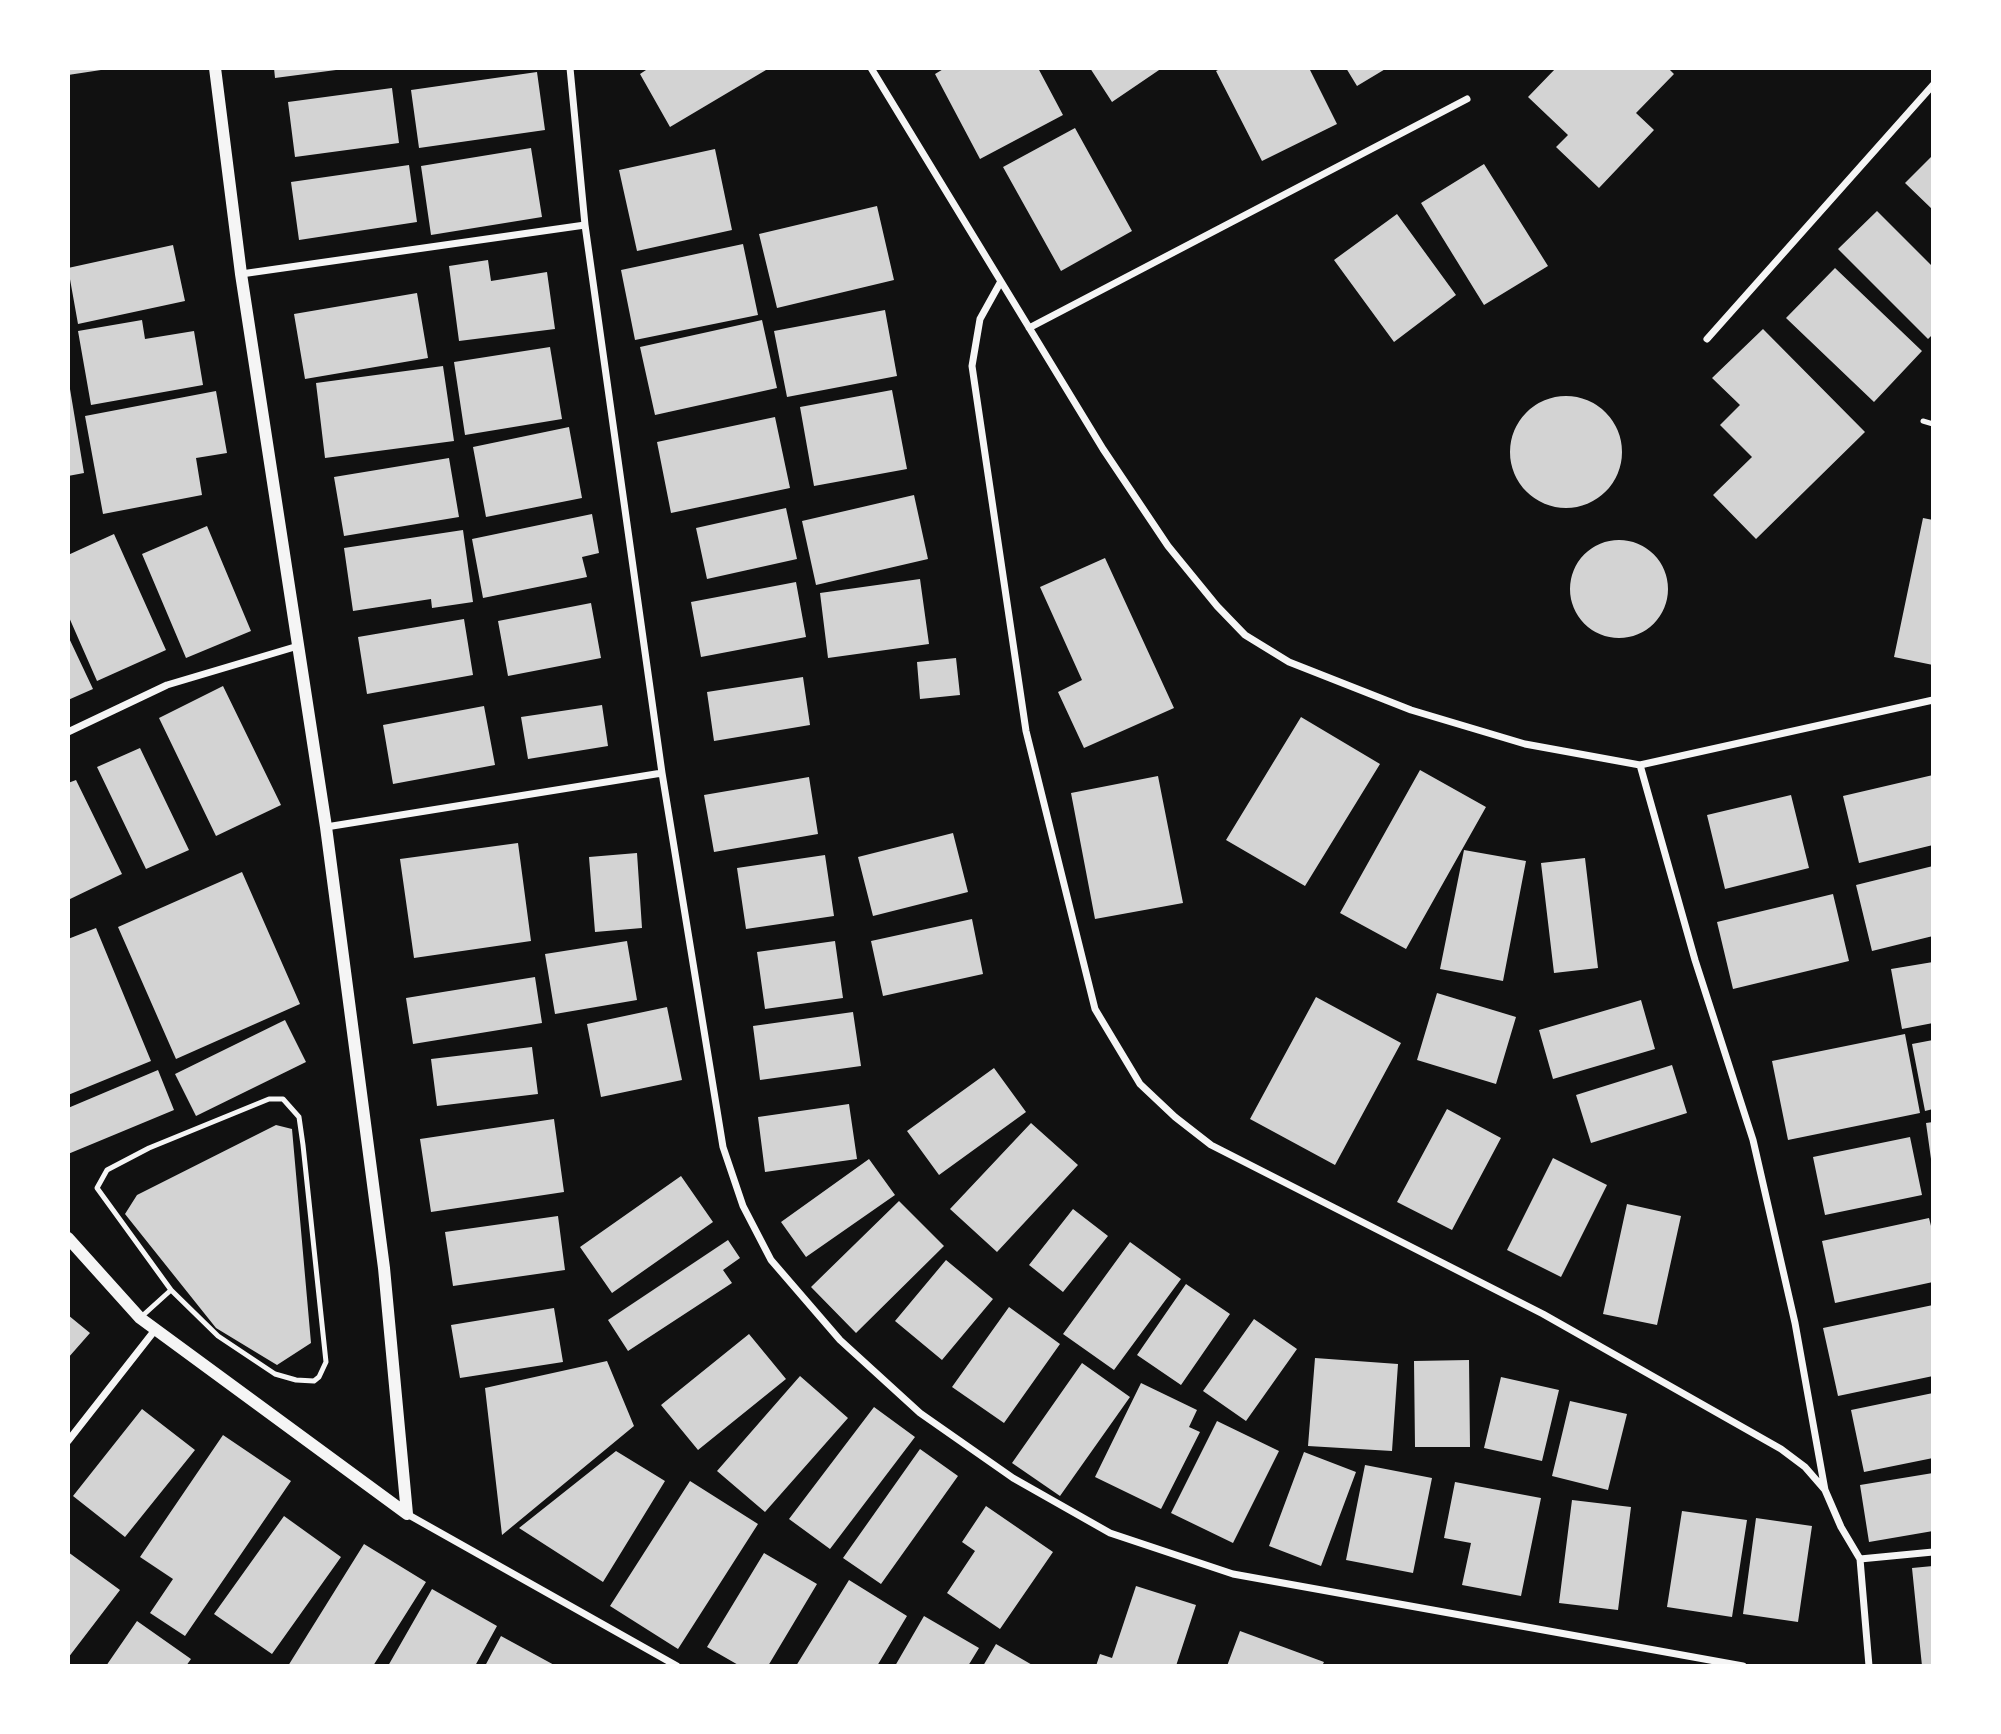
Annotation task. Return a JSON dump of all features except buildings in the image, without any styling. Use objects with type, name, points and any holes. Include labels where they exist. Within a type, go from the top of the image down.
[{"type":"street","points":[[215,68],[241,274],[326,827],[384,1268],[407,1514]]},
{"type":"street","points":[[570,68],[585,225],[662,773],[723,1147],[743,1206],[771,1260],[840,1340],[920,1413],[1013,1478],[1110,1533],[1233,1574],[1743,1666]]},
{"type":"street","points":[[871,68],[1103,449],[1168,546],[1217,606],[1245,635],[1289,662],[1411,710],[1525,744],[1640,765],[1933,700]]},
{"type":"street","points":[[1707,339],[1933,85]]},
{"type":"street","points":[[1029,328],[1467,99]]},
{"type":"street","points":[[241,274],[585,225]]},
{"type":"street","points":[[1000,282],[980,319],[972,366],[1026,731],[1095,1009],[1140,1084],[1175,1117],[1211,1145],[1543,1314],[1781,1449],[1805,1467],[1825,1490]]},
{"type":"street","points":[[68,732],[167,685],[298,646]]},
{"type":"street","points":[[1640,765],[1695,960],[1753,1140],[1795,1323],[1825,1490],[1841,1527],[1860,1559],[1869,1666]]},
{"type":"street","points":[[326,827],[662,773]]},
{"type":"street","points":[[68,1238],[140,1318],[407,1514],[677,1666]]},
{"type":"street","points":[[68,1441],[155,1330]]},
{"type":"street","points":[[1860,1559],[1933,1552]]},
{"type":"lane","points":[[1923,421],[1933,424]]},
{"type":"lane","points":[[269,1099],[282,1099],[299,1117],[303,1145],[327,1362],[319,1377],[314,1381],[296,1380],[275,1374],[218,1336],[171,1290],[97,1188],[107,1170],[149,1148],[269,1099]]},
{"type":"lane","points":[[140,1318],[171,1290]]}]
